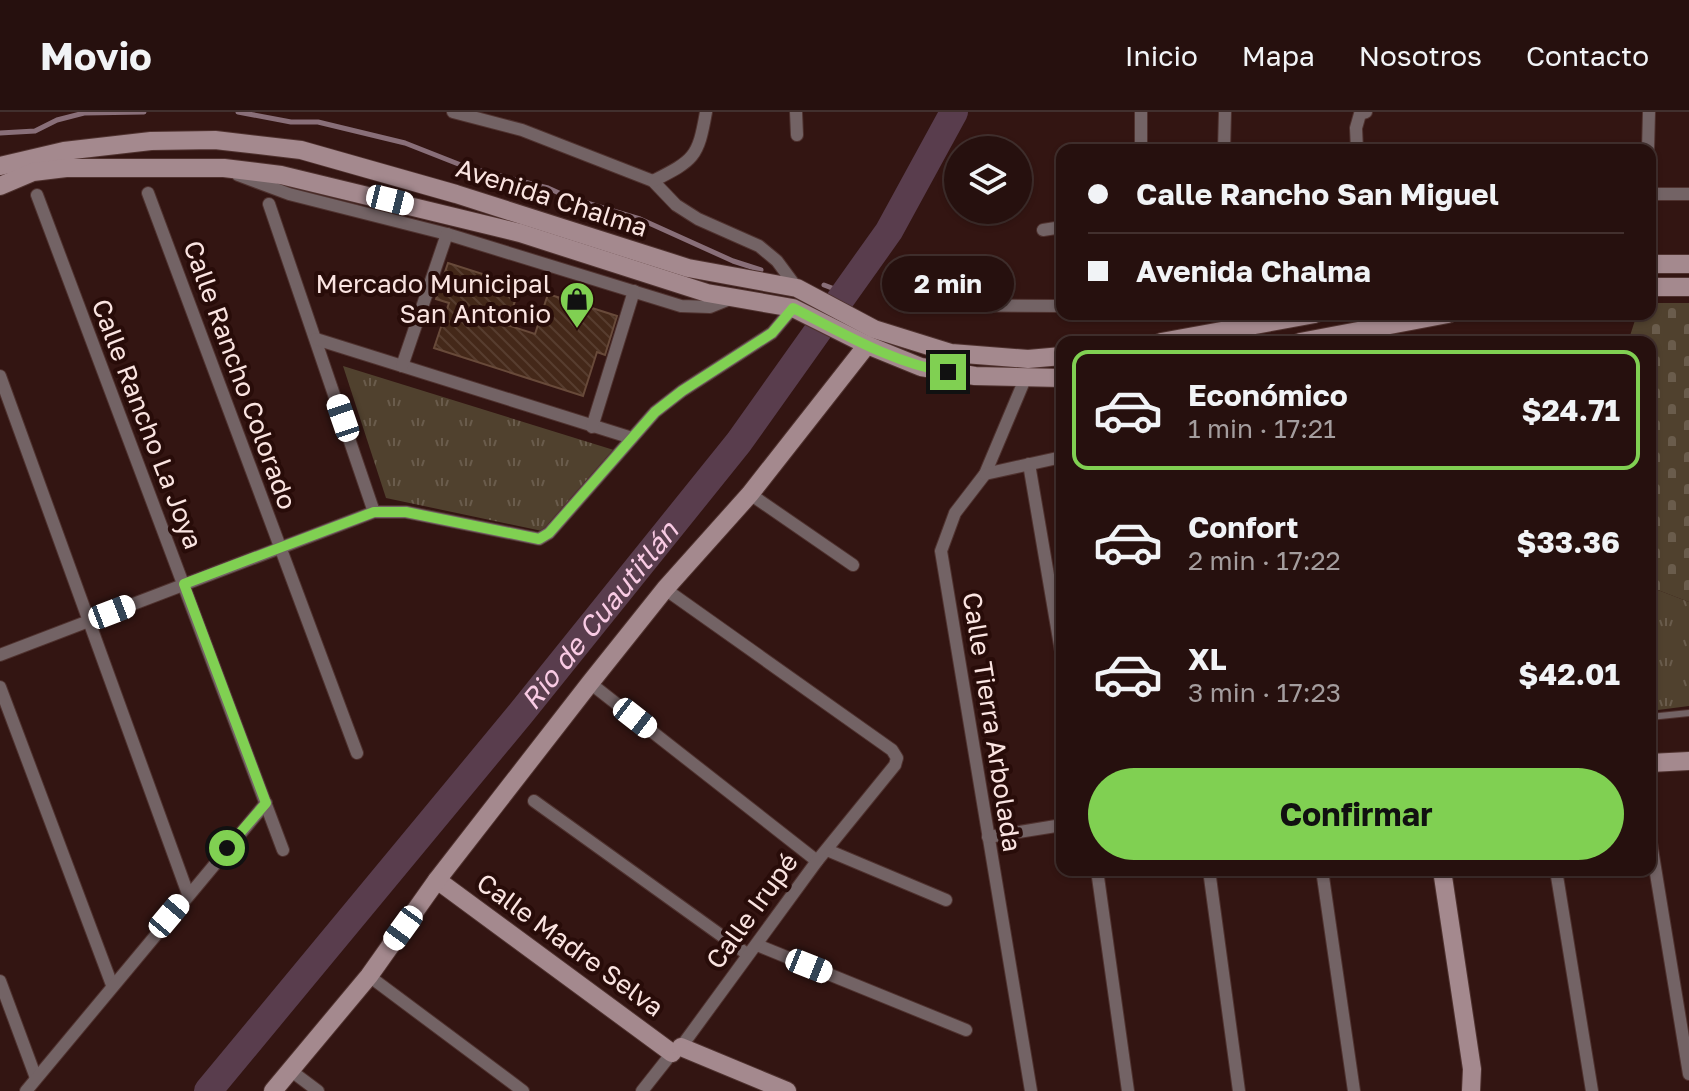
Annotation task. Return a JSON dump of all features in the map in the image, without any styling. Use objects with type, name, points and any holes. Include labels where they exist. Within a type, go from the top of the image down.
[{"type":"main road","name":"Avenida Chalma","points":[[6,162],[64,151],[151,141],[215,140],[301,150],[456,194],[688,268],[793,283],[817,310]]},
{"type":"main road","points":[[6,162],[33,172]]},
{"type":"main road","name":"Avenida Chalma","points":[[0,186],[33,172],[66,168],[224,168],[281,175],[520,233],[707,293],[817,310],[836,319],[951,353],[1028,359],[1056,357]]},
{"type":"main road","points":[[1656,264],[1689,264]]},
{"type":"main road","points":[[1656,287],[1689,287]]},
{"type":"main road","name":"Avenida Chalma","points":[[836,319],[867,345],[921,367],[975,376],[1056,378]]},
{"type":"main road","points":[[1194,336],[1282,320]]},
{"type":"main road","points":[[1342,336],[1419,320]]},
{"type":"main road","points":[[273,1091],[369,976],[437,880],[590,683],[665,589],[750,494],[867,345]]},
{"type":"main road","points":[[1656,763],[1689,761]]},
{"type":"main road","points":[[1443,876],[1472,1069],[1471,1091]]},
{"type":"main road","name":"Calle Madre Selva","points":[[437,880],[677,1050],[748,1084],[787,1091]]},
{"type":"street","points":[[453,112],[522,130],[653,181],[676,205],[698,219],[759,246],[777,261],[793,283]]},
{"type":"street","points":[[653,181],[687,163],[698,149],[706,112]]},
{"type":"street","points":[[796,112],[797,135]]},
{"type":"street","points":[[1141,112],[1141,144]]},
{"type":"street","points":[[1224,144],[1225,112]]},
{"type":"street","points":[[1357,144],[1356,128],[1360,114],[1366,112]]},
{"type":"street","points":[[1648,144],[1649,112]]},
{"type":"street","points":[[224,168],[260,185],[289,194],[447,234],[681,306],[710,307],[735,297]]},
{"type":"street","name":"Calle Rancho Colorado","points":[[148,193],[357,753]]},
{"type":"street","points":[[1656,194],[1689,194]]},
{"type":"street","name":"Calle Rancho La Joya","points":[[37,195],[283,850]]},
{"type":"street","points":[[269,204],[374,512]]},
{"type":"street","points":[[1043,230],[1056,228]]},
{"type":"street","points":[[402,366],[447,234]]},
{"type":"street","points":[[592,427],[634,291]]},
{"type":"street","points":[[927,305],[1056,306]]},
{"type":"street","points":[[0,655],[374,512],[406,512],[539,539],[549,533],[655,412],[772,333],[793,308]]},
{"type":"street","points":[[316,339],[632,438]]},
{"type":"street","points":[[0,376],[188,894]]},
{"type":"street","name":"Calle Tierra Arbolada","points":[[1025,379],[985,474],[955,513],[941,551],[1031,1091]]},
{"type":"street","points":[[985,474],[1056,458]]},
{"type":"street","points":[[1029,464],[1056,622]]},
{"type":"street","points":[[750,494],[853,565]]},
{"type":"street","name":"Calle Irupé","points":[[642,1091],[677,1050],[817,861],[895,765],[897,758],[892,750],[665,589]]},
{"type":"street","points":[[590,683],[817,861]]},
{"type":"street","points":[[0,687],[112,985]]},
{"type":"street","points":[[534,801],[752,950],[966,1030]]},
{"type":"street","points":[[26,1091],[266,803]]},
{"type":"street","points":[[988,837],[1056,826]]},
{"type":"street","points":[[827,850],[946,900]]},
{"type":"street","points":[[1656,873],[1689,1074]]},
{"type":"street","points":[[1098,876],[1128,1091]]},
{"type":"street","points":[[1210,876],[1239,1091]]},
{"type":"street","points":[[1323,876],[1354,1091]]},
{"type":"street","points":[[1557,876],[1592,1091]]},
{"type":"street","points":[[369,976],[523,1091]]},
{"type":"street","points":[[0,981],[36,1078]]},
{"type":"street","points":[[290,1070],[318,1091]]},
{"type":"lane","points":[[1656,716],[1689,713]]},
{"type":"green space","points":[[1656,303],[1689,303],[1689,602],[1656,589],[1656,336],[1630,336],[1635,320],[1656,320]]},
{"type":"green space","points":[[343,366],[617,451],[542,531],[386,498]]},
{"type":"green space","points":[[1656,589],[1689,602],[1689,706],[1656,710]]},
{"type":"building","name":"Mercado Municipal San Antonio","points":[[448,263],[520,286],[507,325],[535,334],[548,294],[617,316],[605,355],[597,352],[583,396],[434,348],[449,303],[436,299]]},
{"type":"waterway","points":[[0,133],[35,131],[57,120],[84,113],[144,112]]},
{"type":"waterway","points":[[238,112],[291,122],[318,122],[405,143],[466,167],[548,188],[570,198],[640,219],[733,261],[761,270]]},
{"type":"waterway","name":"Rio de Cuautitlán","points":[[208,1091],[521,713],[739,442],[889,231],[954,112]]},
{"type":"waterway","points":[[824,285],[845,293]]},
{"type":"place","name":"Mercado Municipal San Antonio","points":[[577,330]]},
{"type":"route","points":[[227,848],[266,803],[184,584],[374,512],[392,510],[443,518],[539,539],[549,533],[655,412],[772,333],[793,308],[867,345],[921,367],[948,372]]}]
